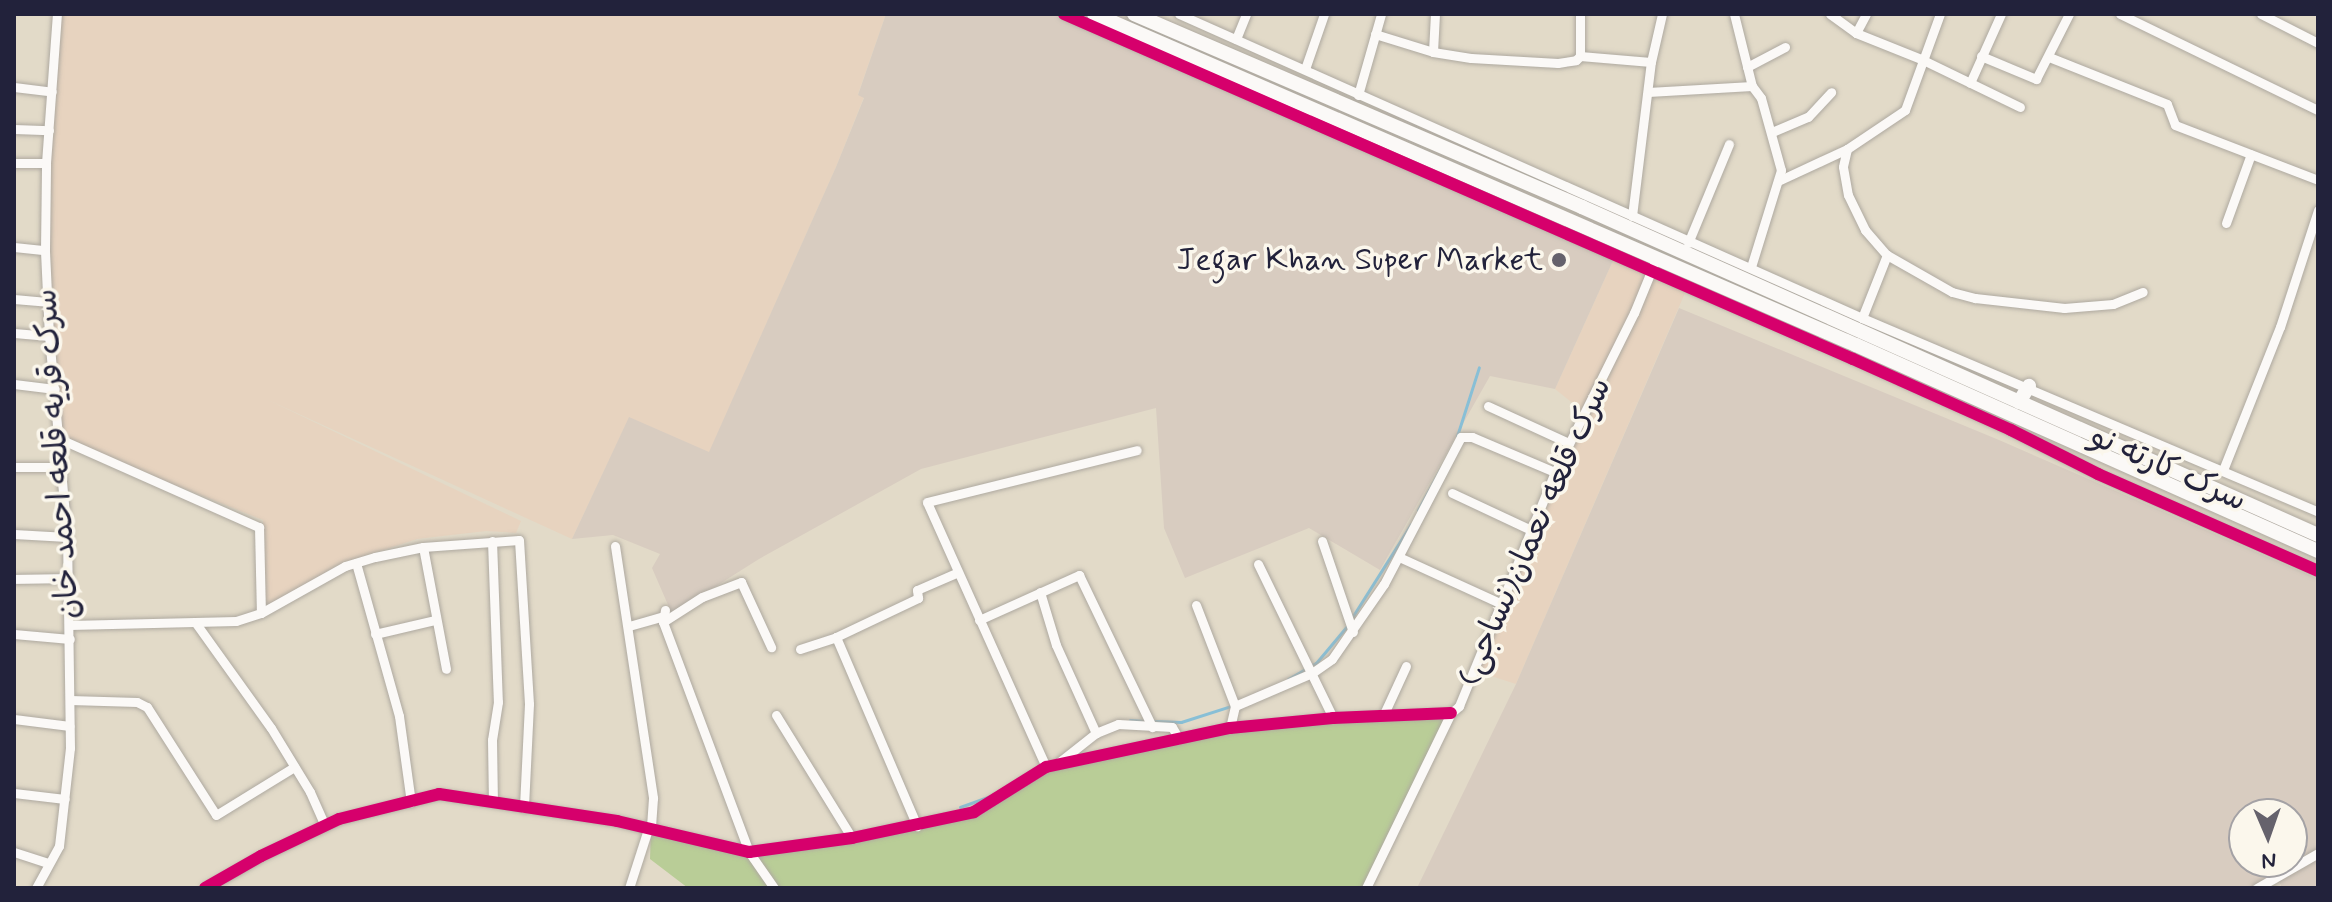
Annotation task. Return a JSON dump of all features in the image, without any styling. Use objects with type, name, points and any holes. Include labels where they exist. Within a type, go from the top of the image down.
[{"type":"highway","name":"سرک کارته نو","points":[[1094,14],[1609,237],[1654,264],[2016,416],[2140,456],[2318,535]]},
{"type":"highway","points":[[1134,14],[1528,177],[1616,222],[1686,247],[2016,416],[2029,386]]},
{"type":"highway","points":[[1609,237],[1616,222]]},
{"type":"highway","name":"سرک کارته نو","points":[[2068,432],[2138,472],[2318,551]]},
{"type":"highway","points":[[2138,472],[2140,456]]},
{"type":"street","name":"سرک قریه قلعه احمد خان","points":[[36,888],[59,846],[70,726],[67,537],[49,336],[45,250],[46,163],[57,14]]},
{"type":"street","points":[[1064,14],[1654,264]]},
{"type":"street","points":[[1179,14],[1305,69],[1528,177],[1632,216],[1686,247],[1751,267],[1862,318],[2029,386],[2318,512]]},
{"type":"street","points":[[1236,39],[1246,14]]},
{"type":"street","points":[[1305,69],[1324,14]]},
{"type":"street","points":[[1358,95],[1381,14]]},
{"type":"street","points":[[1433,52],[1435,14]]},
{"type":"street","points":[[1580,14],[1580,56]]},
{"type":"street","points":[[1632,216],[1651,62],[1662,14]]},
{"type":"street","points":[[1734,14],[1752,86],[1761,98],[1781,170],[1751,267]]},
{"type":"street","points":[[1830,14],[1856,33],[1921,59],[2020,107]]},
{"type":"street","points":[[1856,33],[1866,14]]},
{"type":"street","points":[[1778,181],[1847,149],[1905,110],[1921,59],[1940,14]]},
{"type":"street","points":[[1970,83],[2001,14]]},
{"type":"street","points":[[1981,56],[2036,79],[2069,14]]},
{"type":"street","points":[[2120,14],[2318,110]]},
{"type":"street","points":[[2261,14],[2318,43]]},
{"type":"street","points":[[1375,34],[1433,52],[1558,63],[1580,56],[1651,62]]},
{"type":"street","points":[[1747,67],[1785,47]]},
{"type":"street","points":[[2049,57],[2167,104],[2175,125],[2318,180]]},
{"type":"street","points":[[1648,92],[1752,86]]},
{"type":"street","points":[[14,87],[52,92]]},
{"type":"street","points":[[1772,132],[1804,119],[1831,92]]},
{"type":"street","points":[[14,129],[49,130]]},
{"type":"street","points":[[1686,247],[1729,144]]},
{"type":"street","points":[[1847,149],[1843,167],[1853,211],[1887,255],[1952,292],[1975,298],[2064,308],[2113,304],[2143,292]]},
{"type":"street","points":[[2226,223],[2251,154]]},
{"type":"street","points":[[14,163],[46,163]]},
{"type":"street","points":[[2223,470],[2280,327],[2318,210]]},
{"type":"street","points":[[14,247],[45,250]]},
{"type":"street","points":[[1862,318],[1887,255]]},
{"type":"street","name":"سرک قلعه نعمان(نساجی)","points":[[1366,888],[1451,713],[1459,706],[1555,472],[1654,264]]},
{"type":"street","points":[[14,299],[47,302]]},
{"type":"street","points":[[14,333],[49,336]]},
{"type":"street","points":[[14,384],[55,389]]},
{"type":"street","points":[[1488,406],[1569,443]]},
{"type":"street","points":[[2016,416],[2098,474],[2318,571]]},
{"type":"street","points":[[1235,706],[1312,673],[1332,659],[1353,632],[1399,557],[1461,437],[1472,437],[1555,472]]},
{"type":"street","points":[[60,439],[259,527],[261,613]]},
{"type":"street","points":[[1051,766],[956,573],[927,502],[1137,450]]},
{"type":"street","points":[[14,467],[62,467]]},
{"type":"street","points":[[1452,493],[1531,530]]},
{"type":"street","points":[[14,534],[67,537]]},
{"type":"street","points":[[70,625],[236,621],[261,613],[356,563],[423,547],[519,540],[529,704],[524,808]]},
{"type":"street","points":[[492,541],[498,702],[492,740],[493,802]]},
{"type":"street","points":[[1322,541],[1353,632]]},
{"type":"street","points":[[615,546],[653,798],[650,830],[629,888]]},
{"type":"street","points":[[423,547],[446,669]]},
{"type":"street","points":[[1399,557],[1500,603]]},
{"type":"street","points":[[356,563],[399,716],[411,802]]},
{"type":"street","points":[[1258,564],[1333,718]]},
{"type":"street","points":[[800,649],[836,637],[918,598],[917,590],[956,573]]},
{"type":"street","points":[[979,620],[1079,575],[1152,727]]},
{"type":"street","points":[[14,579],[68,578]]},
{"type":"street","points":[[629,626],[664,616],[741,582],[771,647]]},
{"type":"street","points":[[1040,592],[1056,645],[1096,733]]},
{"type":"street","points":[[1196,605],[1235,706],[1230,728]]},
{"type":"street","points":[[664,616],[749,852],[774,888]]},
{"type":"street","points":[[375,634],[435,620]]},
{"type":"street","points":[[195,622],[271,728],[325,826]]},
{"type":"street","points":[[14,634],[70,639]]},
{"type":"street","points":[[836,637],[917,826]]},
{"type":"street","points":[[1383,716],[1406,666]]},
{"type":"street","points":[[70,700],[137,702],[147,707],[216,815],[294,767]]},
{"type":"street","points":[[1051,766],[1230,728],[1333,718],[1451,713]]},
{"type":"street","points":[[776,715],[852,838]]},
{"type":"street","points":[[14,719],[70,726]]},
{"type":"street","points":[[205,888],[261,856],[325,826],[439,794],[617,821],[749,852],[852,838],[974,812],[1051,766],[1096,733],[1118,724],[1172,727],[1179,739]]},
{"type":"street","points":[[14,793],[65,799]]},
{"type":"street","points":[[14,852],[48,863]]},
{"type":"street","points":[[2257,888],[2274,883],[2318,853]]},
{"type":"shaded area","points":[[57,14],[886,14],[858,94],[864,97],[836,167],[709,453],[629,418],[572,539],[266,399],[521,521],[516,533],[486,531],[417,539],[347,562],[261,613],[263,520],[60,439],[45,250]]},
{"type":"shaded area","points":[[886,14],[1064,14],[1616,254],[1555,389],[1490,376],[1380,570],[1309,528],[1185,578],[1164,528],[1156,408],[921,469],[759,559],[672,614],[652,568],[660,554],[613,535],[572,539],[629,417],[709,452],[864,98],[858,95]]},
{"type":"shaded area","points":[[1616,254],[1688,286],[1516,684],[1475,671],[1585,413],[1555,389]]},
{"type":"shaded area","points":[[1679,308],[1999,440],[2318,579],[2318,888],[2282,888],[2279,881],[2267,888],[1417,888],[1516,684]]},
{"type":"green space","points":[[1451,713],[1366,888],[688,888],[650,859],[651,830],[749,852],[974,812],[1046,767],[1230,728]]},
{"type":"waterway","points":[[1457,436],[1479,367]]},
{"type":"waterway","points":[[1418,510],[1441,468]]},
{"type":"waterway","points":[[1351,619],[1411,524]]},
{"type":"waterway","points":[[1288,679],[1316,663],[1347,626]]},
{"type":"waterway","points":[[1154,721],[1181,722],[1231,706]]},
{"type":"waterway","points":[[1130,720],[1146,721]]},
{"type":"waterway","points":[[960,807],[995,794]]},
{"type":"cycle path","points":[[1064,14],[1853,359],[2011,430],[2098,474],[2318,571]]},
{"type":"cycle path","points":[[205,888],[261,856],[339,819],[439,794],[617,821],[749,852],[852,838],[974,812],[1046,767],[1230,728],[1333,718],[1451,713]]},
{"type":"place","name":"Jegar Khan Super Market","points":[[1559,260]]}]
